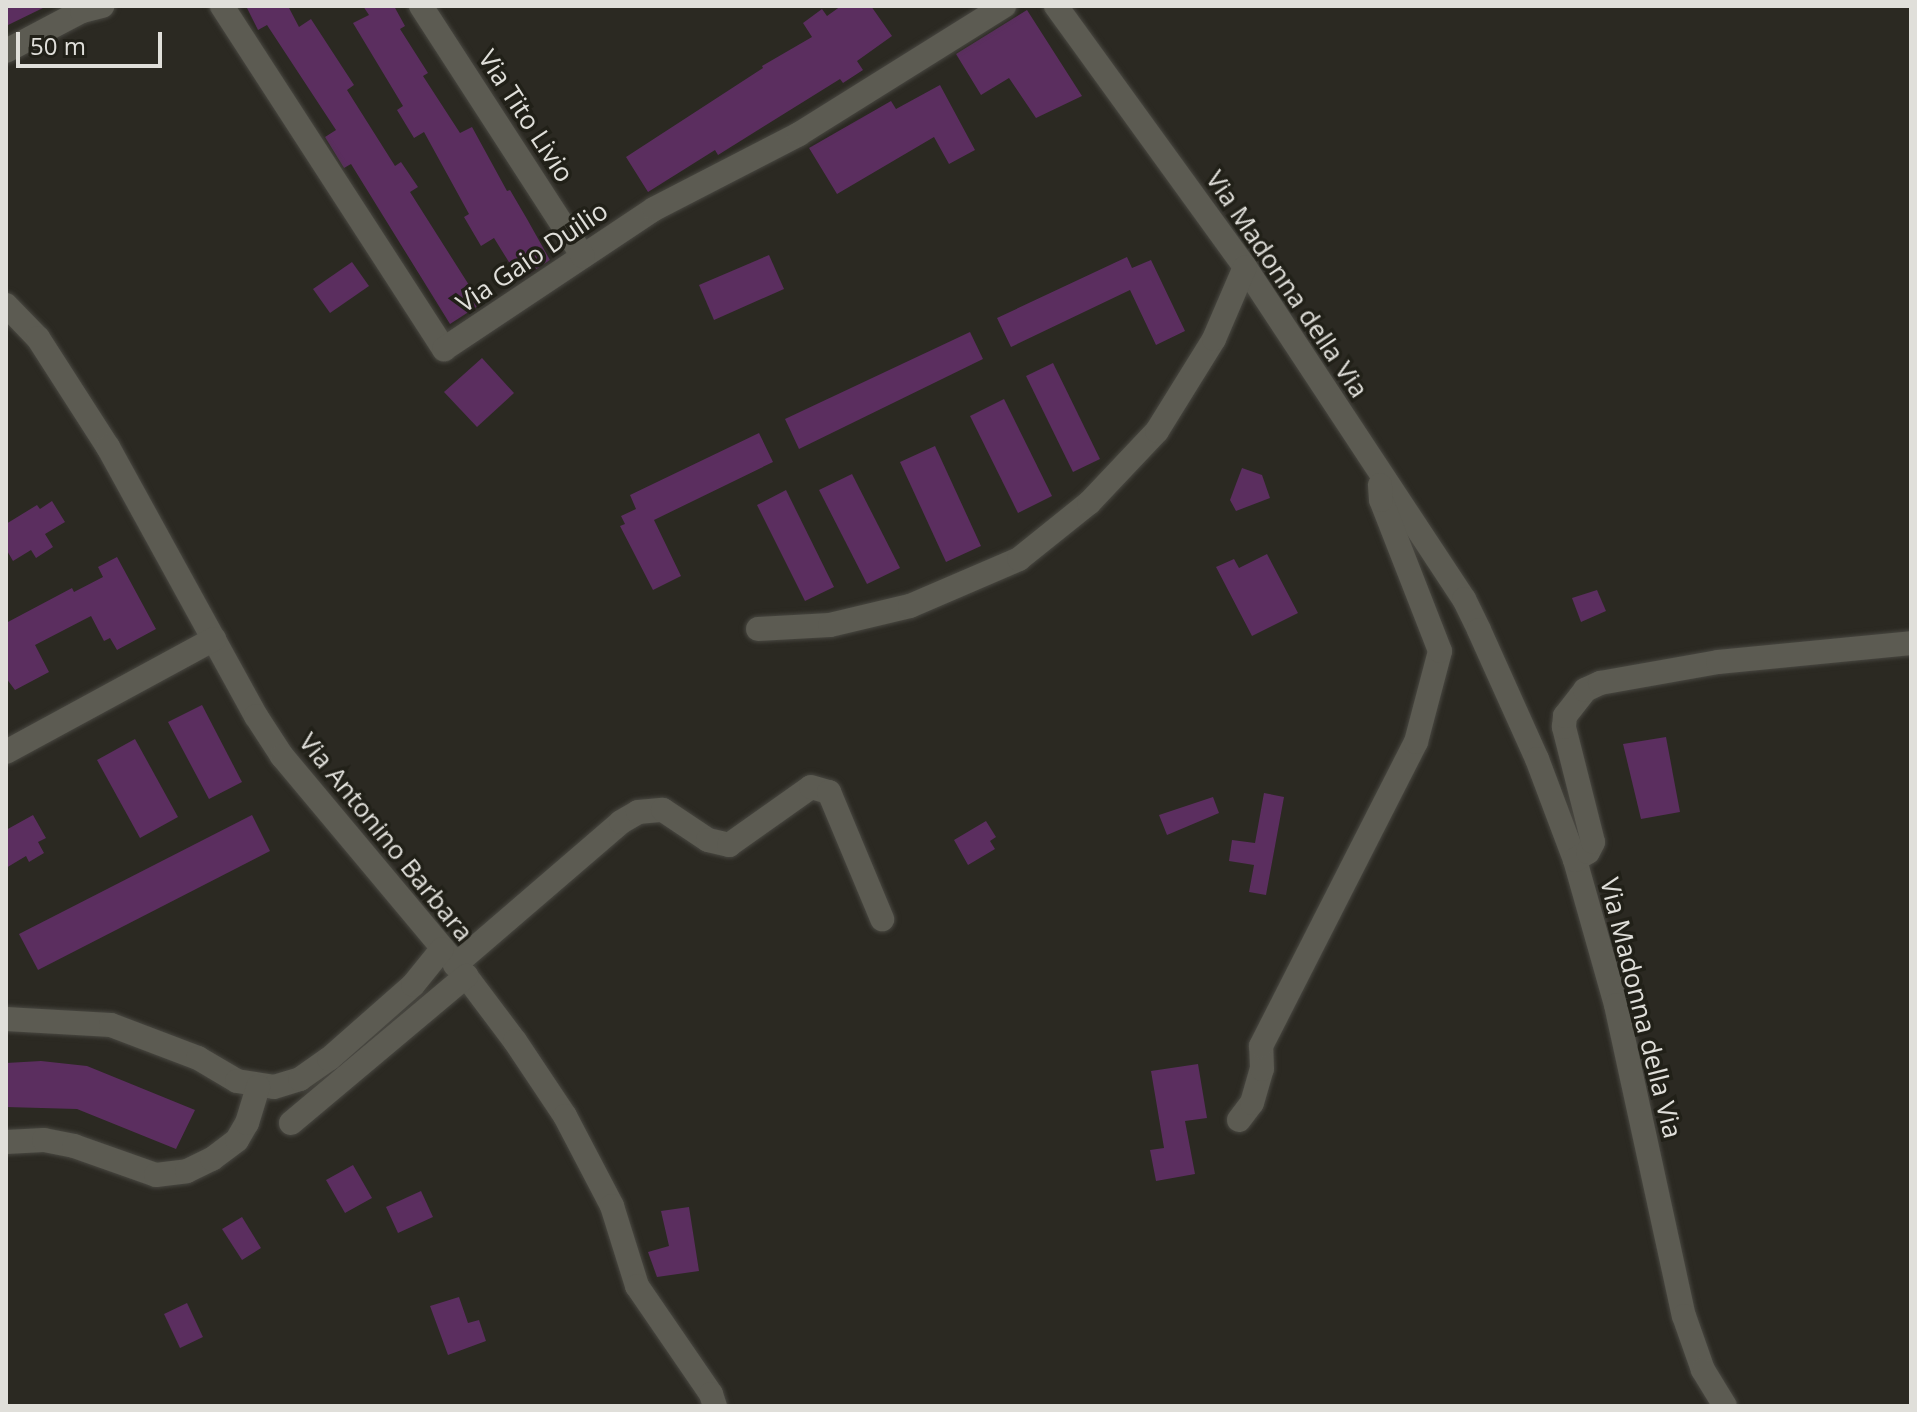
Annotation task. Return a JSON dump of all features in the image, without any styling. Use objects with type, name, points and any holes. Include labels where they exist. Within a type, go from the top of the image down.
[{"type":"street","name":"Via Gaio Duilio","points":[[222,6],[444,349],[654,209],[799,134],[1004,6]]},
{"type":"street","name":"Via Tito Livio","points":[[421,6],[583,256]]},
{"type":"street","name":"Via Madonna della Via","points":[[1056,6],[1245,267],[1464,599],[1479,630],[1537,759],[1575,860],[1616,1005],[1684,1316],[1703,1370],[1725,1406]]},
{"type":"street","points":[[6,51],[88,8]]},
{"type":"street","points":[[758,629],[830,625],[910,606],[1019,559],[1089,503],[1157,431],[1214,339],[1245,267]]},
{"type":"street","name":"Via Antonino Barbara","points":[[6,305],[38,338],[108,447],[256,716],[282,756],[515,1041],[585,1148],[612,1206],[637,1286],[715,1406]]},
{"type":"street","points":[[1239,1120],[1252,1103],[1262,1069],[1261,1046],[1416,742],[1440,651],[1381,500],[1380,475]]},
{"type":"street","points":[[6,752],[214,639]]},
{"type":"street","points":[[1575,860],[1588,852],[1593,842],[1564,727],[1565,716],[1585,690],[1600,683],[1718,662],[1911,643]]},
{"type":"street","points":[[291,1123],[454,963],[621,822],[638,812],[663,810],[708,840],[729,845],[811,787],[829,792],[882,919]]},
{"type":"street","points":[[6,1019],[111,1025],[198,1058],[237,1081],[258,1087],[274,1087],[300,1079],[329,1059],[413,985],[454,963]]},
{"type":"street","points":[[6,1142],[44,1140],[74,1146],[156,1175],[187,1171],[212,1159],[237,1140],[247,1123],[258,1087]]},
{"type":"building","points":[[6,6],[47,6],[6,26]]},
{"type":"building","points":[[246,6],[288,6],[299,27],[311,19],[354,85],[347,90],[395,166],[401,162],[418,187],[410,192],[481,304],[450,324],[351,164],[344,168],[325,137],[336,130],[267,25],[258,30]]},
{"type":"building","points":[[363,6],[394,6],[405,26],[400,29],[428,73],[423,76],[460,133],[472,127],[507,191],[510,190],[527,219],[550,260],[520,280],[494,238],[481,246],[464,217],[469,214],[424,132],[414,138],[397,110],[403,106],[353,23],[369,15]]},
{"type":"building","points":[[841,6],[871,6],[892,36],[857,61],[863,70],[843,83],[840,79],[718,155],[715,150],[648,192],[626,157],[762,66],[812,37],[803,23],[822,9],[827,16]]},
{"type":"building","points":[[1027,10],[1082,96],[1036,118],[1009,78],[981,95],[956,54]]},
{"type":"building","points":[[940,85],[975,150],[949,164],[934,137],[837,194],[809,148],[891,101],[896,109]]},
{"type":"building","points":[[769,255],[784,289],[714,320],[699,285]]},
{"type":"building","points":[[1127,257],[1132,268],[1151,260],[1185,331],[1156,345],[1130,290],[1011,347],[997,318]]},
{"type":"building","points":[[352,262],[369,286],[330,313],[313,289]]},
{"type":"building","points":[[970,332],[983,359],[799,449],[785,419]]},
{"type":"building","points":[[482,358],[514,393],[477,427],[444,392]]},
{"type":"building","points":[[1053,363],[1100,459],[1073,472],[1026,376]]},
{"type":"building","points":[[1004,399],[1052,496],[1018,513],[970,416]]},
{"type":"building","points":[[759,433],[773,462],[654,520],[681,576],[653,590],[620,526],[625,524],[621,516],[636,509],[630,495]]},
{"type":"building","points":[[935,446],[981,546],[946,562],[900,462]]},
{"type":"building","points":[[1242,468],[1262,475],[1270,498],[1236,511],[1230,500]]},
{"type":"building","points":[[852,474],[900,568],[867,584],[819,490]]},
{"type":"building","points":[[786,490],[834,587],[805,601],[757,505]]},
{"type":"building","points":[[52,501],[65,522],[45,534],[53,547],[36,558],[31,550],[13,561],[6,549],[6,524],[37,505],[40,509]]},
{"type":"building","points":[[1267,554],[1298,613],[1252,636],[1216,567],[1234,559],[1239,568]]},
{"type":"building","points":[[117,557],[156,629],[117,650],[110,638],[104,641],[91,616],[35,645],[49,672],[15,690],[6,678],[6,623],[72,588],[74,592],[103,577],[98,567]]},
{"type":"building","points":[[1597,590],[1606,611],[1581,622],[1572,598]]},
{"type":"building","points":[[202,705],[242,782],[209,799],[168,722]]},
{"type":"building","points":[[1666,737],[1680,812],[1641,819],[1623,744]]},
{"type":"building","points":[[135,739],[178,817],[140,838],[97,760]]},
{"type":"building","points":[[1264,793],[1284,797],[1266,895],[1249,892],[1254,865],[1229,861],[1232,840],[1255,843]]},
{"type":"building","points":[[1213,797],[1219,813],[1167,835],[1159,815]]},
{"type":"building","points":[[33,815],[46,838],[38,842],[44,853],[29,862],[26,856],[6,868],[6,830]]},
{"type":"building","points":[[252,815],[270,851],[38,970],[19,934]]},
{"type":"building","points":[[986,821],[996,837],[990,841],[995,849],[968,865],[954,840]]},
{"type":"building","points":[[41,1061],[87,1066],[195,1110],[176,1149],[77,1109],[6,1107],[6,1063]]},
{"type":"building","points":[[1198,1064],[1207,1118],[1185,1121],[1195,1174],[1156,1181],[1150,1150],[1164,1148],[1151,1071]]},
{"type":"building","points":[[353,1165],[372,1198],[345,1213],[326,1180]]},
{"type":"building","points":[[421,1191],[433,1217],[398,1233],[386,1207]]},
{"type":"building","points":[[689,1207],[699,1271],[657,1277],[648,1252],[669,1246],[661,1211]]},
{"type":"building","points":[[242,1217],[261,1248],[242,1260],[222,1229]]},
{"type":"building","points":[[459,1297],[468,1323],[479,1320],[486,1341],[448,1355],[430,1306]]},
{"type":"building","points":[[187,1303],[203,1337],[180,1348],[164,1314]]}]
